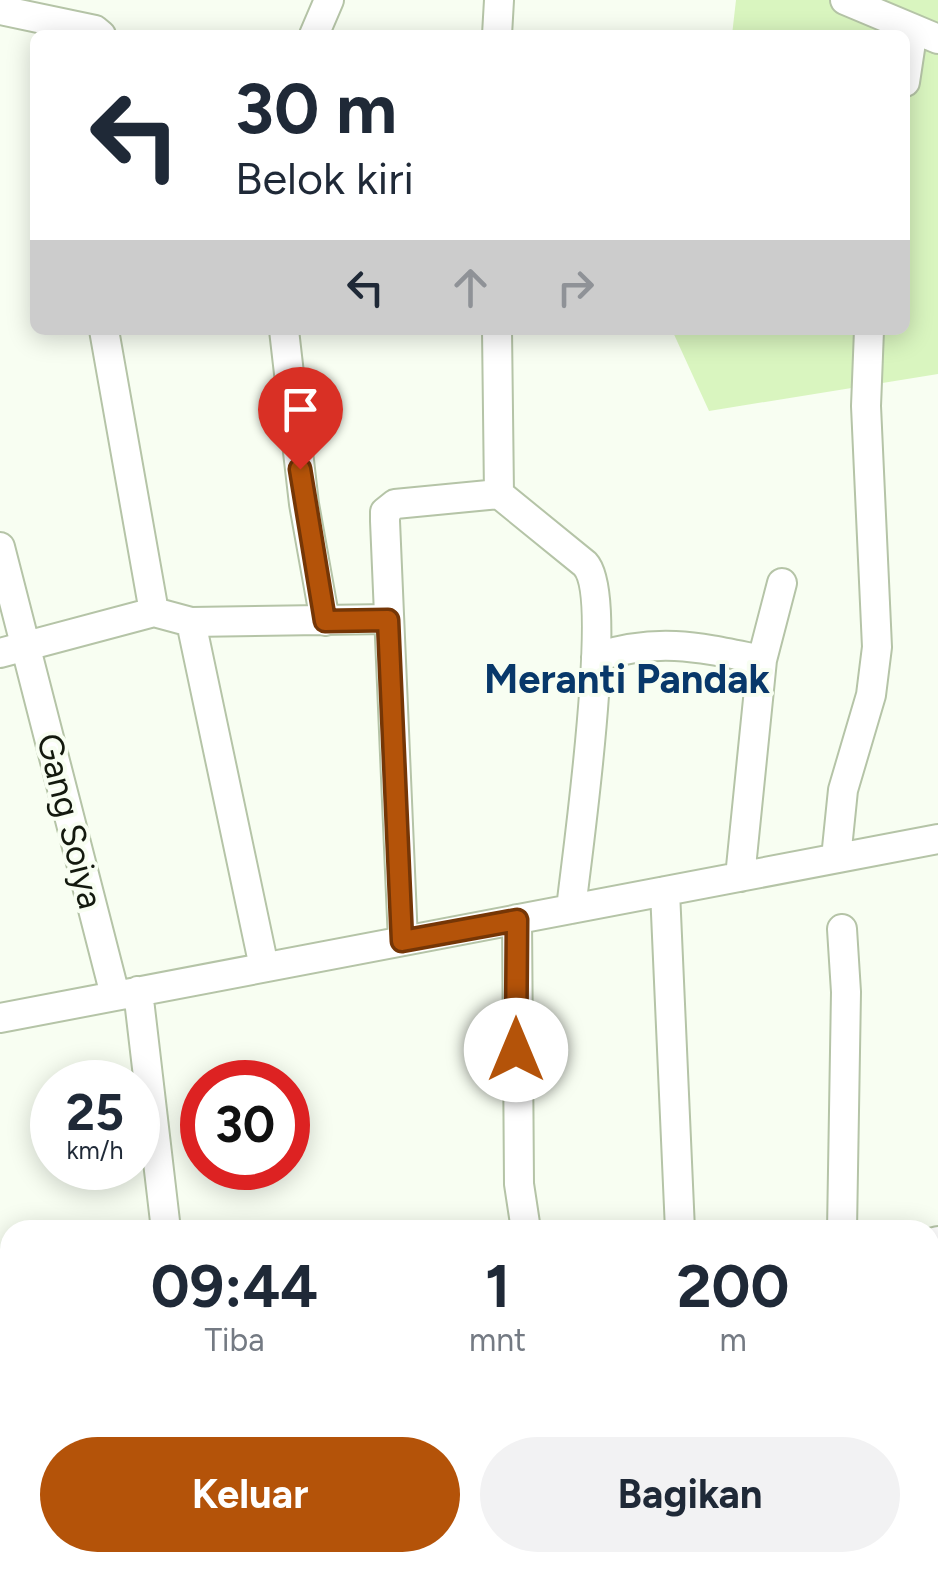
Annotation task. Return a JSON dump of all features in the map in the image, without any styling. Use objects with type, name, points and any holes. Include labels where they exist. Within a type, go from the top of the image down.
[{"type":"street","points":[[316,30],[329,0]]},
{"type":"street","points":[[496,30],[499,0]]},
{"type":"street","points":[[845,0],[925,34],[910,70]]},
{"type":"street","points":[[0,10],[96,30]]},
{"type":"street","points":[[105,335],[154,612]]},
{"type":"street","points":[[285,335],[304,504],[325,621]]},
{"type":"street","points":[[497,335],[499,494]]},
{"type":"street","points":[[836,858],[844,790],[871,695],[877,647],[866,406],[869,335]]},
{"type":"street","points":[[402,941],[384,521],[389,507],[499,494],[590,570],[595,579],[596,657],[571,909]]},
{"type":"street","name":"Gang Soiya","points":[[0,548],[12,650],[127,993],[164,1220]]},
{"type":"street","points":[[740,877],[762,660],[782,583]]},
{"type":"street","points":[[12,650],[154,612],[191,622],[388,620]]},
{"type":"street","points":[[191,622],[264,967]]},
{"type":"street","points":[[596,657],[633,645],[660,643],[762,660]]},
{"type":"street","points":[[0,1018],[938,840]]},
{"type":"street","points":[[665,891],[680,1220]]},
{"type":"street","points":[[517,920],[520,1184],[525,1220]]},
{"type":"street","points":[[842,929],[846,992],[842,1220]]},
{"type":"green space","points":[[736,0],[938,0],[938,374],[709,411],[674,335],[910,335],[910,30],[733,30]]},
{"type":"district","name":"Meranti Pandak","points":[[627,679]]},
{"type":"route","points":[[300,469],[325,621],[388,620],[402,941],[517,920],[516,1050]]}]
